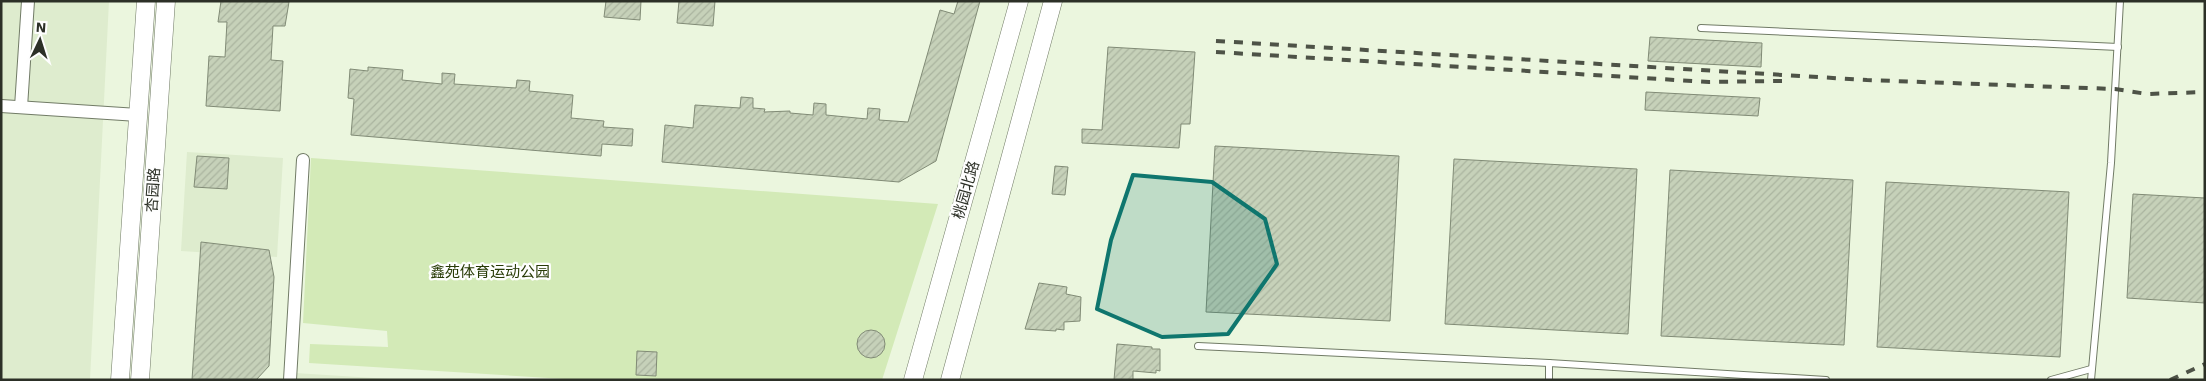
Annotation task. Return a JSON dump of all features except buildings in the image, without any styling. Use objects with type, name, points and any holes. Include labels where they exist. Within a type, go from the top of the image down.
[{"type":"main road","name":"杏园路","points":[[120,380],[146,1]]},
{"type":"main road","name":"杏园路","points":[[140,380],[166,1]]},
{"type":"main road","name":"桃园北路","points":[[913,380],[1019,1]]},
{"type":"main road","points":[[950,380],[1053,1]]},
{"type":"street","points":[[21,107],[28,1]]},
{"type":"street","points":[[1,106],[138,115]]},
{"type":"street","points":[[290,380],[304,160]]},
{"type":"lane","points":[[2091,380],[2111,163],[2120,1]]},
{"type":"lane","points":[[1701,28],[2118,47]]},
{"type":"lane","points":[[1198,346],[1549,363],[1826,380]]},
{"type":"lane","points":[[1549,363],[1549,380]]},
{"type":"lane","points":[[2050,380],[2091,369]]},
{"type":"highlighted area","points":[[1133,175],[1212,182],[1265,219],[1277,264],[1228,334],[1162,337],[1097,309],[1111,240]]},
{"type":"shaded area","points":[[1,1],[109,1],[90,380],[1,380]]},
{"type":"shaded area","points":[[187,152],[283,158],[277,257],[181,251]]},
{"type":"shaded area","points":[[295,373],[405,380],[294,380]]},
{"type":"green space","name":"鑫苑体育运动公园","points":[[311,158],[938,204],[882,380],[581,380],[309,363],[310,344],[388,347],[387,331],[303,323]]},
{"type":"railway","points":[[1216,41],[1867,80],[2115,89],[2147,94],[2205,92]]},
{"type":"railway","points":[[1216,52],[1709,82],[1782,81]]},
{"type":"railway","points":[[2170,380],[2205,364]]}]
